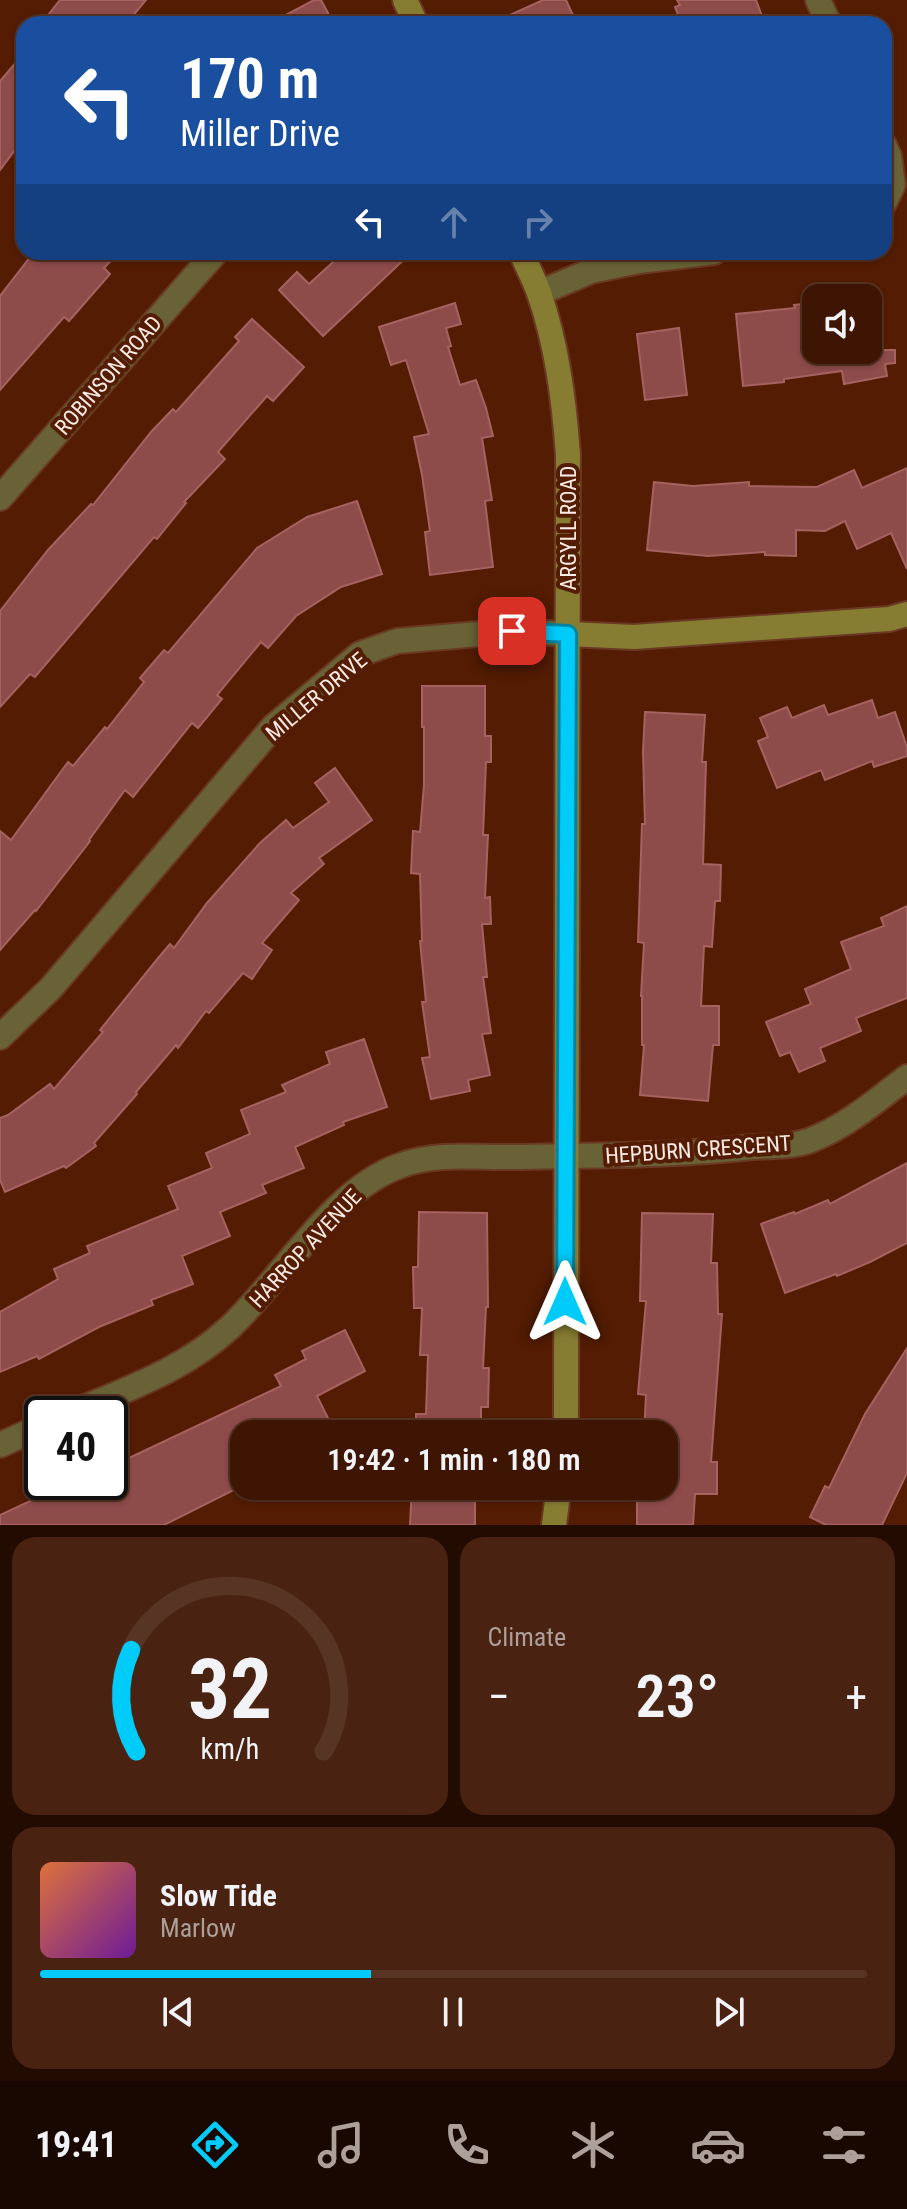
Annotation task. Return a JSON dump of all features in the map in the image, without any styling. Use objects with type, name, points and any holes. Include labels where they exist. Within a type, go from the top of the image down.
[{"type":"street","name":"ROBINSON ROAD","points":[[0,498],[209,260]]},
{"type":"street","name":"ARGYLL ROAD","points":[[525,260],[539,293],[556,359],[568,455],[566,1420]]},
{"type":"street","points":[[539,293],[591,271],[647,260]]},
{"type":"street","name":"MILLER DRIVE","points":[[0,1037],[51,988],[273,727],[360,654],[397,641],[512,631],[634,637],[889,619],[907,614]]},
{"type":"street","name":"HEPBURN CRESCENT","points":[[565,1157],[721,1151],[807,1142],[848,1121],[907,1077]]},
{"type":"street","name":"HARROP AVENUE","points":[[110,1396],[177,1366],[206,1348],[231,1327],[345,1200],[369,1181],[402,1164],[436,1158],[565,1157]]},
{"type":"street","points":[[0,1445],[24,1434]]},
{"type":"street","points":[[554,1525],[557,1500]]},
{"type":"building","points":[[60,0],[146,0],[133,16],[47,16]]},
{"type":"building","points":[[314,0],[321,0],[330,16],[284,16]]},
{"type":"building","points":[[543,0],[566,0],[573,16],[508,16]]},
{"type":"building","points":[[677,0],[756,0],[762,16],[679,16],[675,7],[680,5]]},
{"type":"building","points":[[16,62],[16,149],[0,170],[0,81]]},
{"type":"building","points":[[28,260],[112,260],[104,268],[110,274],[69,321],[64,317],[0,390],[0,296]]},
{"type":"building","points":[[335,260],[404,260],[323,336],[279,290],[297,272],[309,284]]},
{"type":"building","points":[[455,303],[461,324],[446,328],[451,346],[448,347],[460,385],[476,380],[493,436],[482,438],[492,500],[485,501],[493,567],[430,575],[425,532],[430,531],[414,437],[429,434],[406,360],[391,365],[379,327]]},
{"type":"building","points":[[802,304],[802,364],[882,364],[882,350],[895,350],[895,363],[885,364],[887,376],[844,384],[842,371],[743,386],[736,314],[795,308],[794,305]]},
{"type":"building","points":[[252,319],[304,367],[273,401],[267,396],[218,452],[225,459],[184,502],[157,539],[154,537],[35,677],[30,674],[0,707],[0,611],[48,550],[93,505],[151,432],[173,409],[176,412],[239,341],[235,337]]},
{"type":"building","points":[[679,328],[687,395],[645,400],[637,334]]},
{"type":"building","points":[[907,468],[907,569],[891,533],[857,549],[845,521],[825,531],[796,530],[796,556],[765,555],[765,552],[708,556],[647,550],[654,482],[693,486],[749,482],[749,486],[817,487],[854,470],[862,488]]},
{"type":"building","points":[[357,501],[382,574],[341,587],[296,616],[268,648],[261,642],[217,695],[222,699],[198,728],[192,723],[133,797],[125,790],[36,911],[0,950],[0,831],[11,840],[68,762],[73,766],[105,727],[107,729],[144,682],[140,678],[164,650],[168,653],[257,548],[307,517]]},
{"type":"building","points":[[422,686],[485,686],[485,736],[491,736],[491,762],[486,762],[483,835],[488,835],[485,898],[490,897],[491,924],[482,924],[487,977],[483,977],[491,1033],[482,1034],[490,1075],[468,1080],[470,1091],[431,1099],[422,1058],[430,1057],[422,1002],[426,1002],[420,941],[420,874],[411,873],[413,831],[420,832],[424,785]]},
{"type":"building","points":[[872,700],[878,718],[895,712],[907,756],[874,767],[872,761],[825,780],[821,770],[777,788],[758,741],[768,737],[760,718],[787,707],[792,718],[824,705],[828,715]]},
{"type":"building","points":[[645,712],[705,715],[703,864],[721,865],[720,901],[715,901],[712,947],[704,946],[701,1006],[719,1006],[719,1045],[713,1045],[708,1101],[640,1095],[644,1045],[641,996],[644,943],[638,942],[642,824],[645,824]]},
{"type":"building","points":[[335,768],[372,820],[319,858],[324,864],[291,893],[299,900],[262,943],[272,950],[252,979],[243,973],[209,1013],[206,1011],[178,1048],[176,1045],[94,1143],[96,1146],[66,1168],[64,1166],[5,1192],[0,1180],[0,1118],[50,1084],[54,1089],[103,1032],[100,1030],[159,957],[170,944],[174,948],[207,903],[260,843],[286,820],[293,828],[329,802],[315,783]]},
{"type":"building","points":[[907,906],[907,998],[856,1018],[861,1031],[820,1048],[825,1061],[799,1072],[790,1052],[780,1056],[766,1022],[811,1004],[805,989],[851,969],[841,942],[884,926],[881,918]]},
{"type":"building","points":[[364,1039],[387,1107],[343,1122],[344,1125],[295,1147],[304,1168],[262,1185],[266,1193],[220,1212],[230,1236],[182,1256],[193,1284],[151,1300],[153,1305],[99,1327],[39,1359],[37,1356],[0,1372],[0,1312],[58,1279],[54,1269],[90,1253],[87,1246],[178,1209],[168,1186],[212,1168],[206,1153],[250,1134],[241,1110],[286,1092],[282,1085],[330,1064],[326,1052]]},
{"type":"building","points":[[907,1163],[907,1243],[837,1276],[785,1293],[761,1224],[828,1200],[830,1204]]},
{"type":"building","points":[[419,1212],[487,1213],[488,1307],[483,1368],[489,1368],[488,1407],[481,1407],[481,1420],[416,1420],[416,1414],[426,1414],[428,1355],[420,1355],[422,1308],[414,1308],[413,1267],[418,1267]]},
{"type":"building","points":[[642,1213],[713,1214],[711,1263],[717,1263],[718,1314],[722,1314],[711,1462],[717,1462],[717,1494],[695,1494],[693,1525],[637,1525],[637,1500],[678,1500],[678,1420],[645,1420],[646,1395],[638,1394],[646,1301],[640,1301]]},
{"type":"building","points":[[345,1330],[365,1371],[317,1396],[328,1418],[324,1420],[230,1420],[230,1492],[164,1525],[0,1525],[0,1515],[32,1500],[128,1500],[128,1458],[281,1386],[275,1375],[306,1359],[302,1351]]},
{"type":"building","points":[[907,1348],[907,1473],[882,1525],[826,1525],[810,1517],[825,1486],[829,1488],[865,1414]]},
{"type":"building","points":[[411,1500],[475,1500],[475,1525],[410,1525]]},
{"type":"route","points":[[512,631],[568,634],[565,1302]]}]
